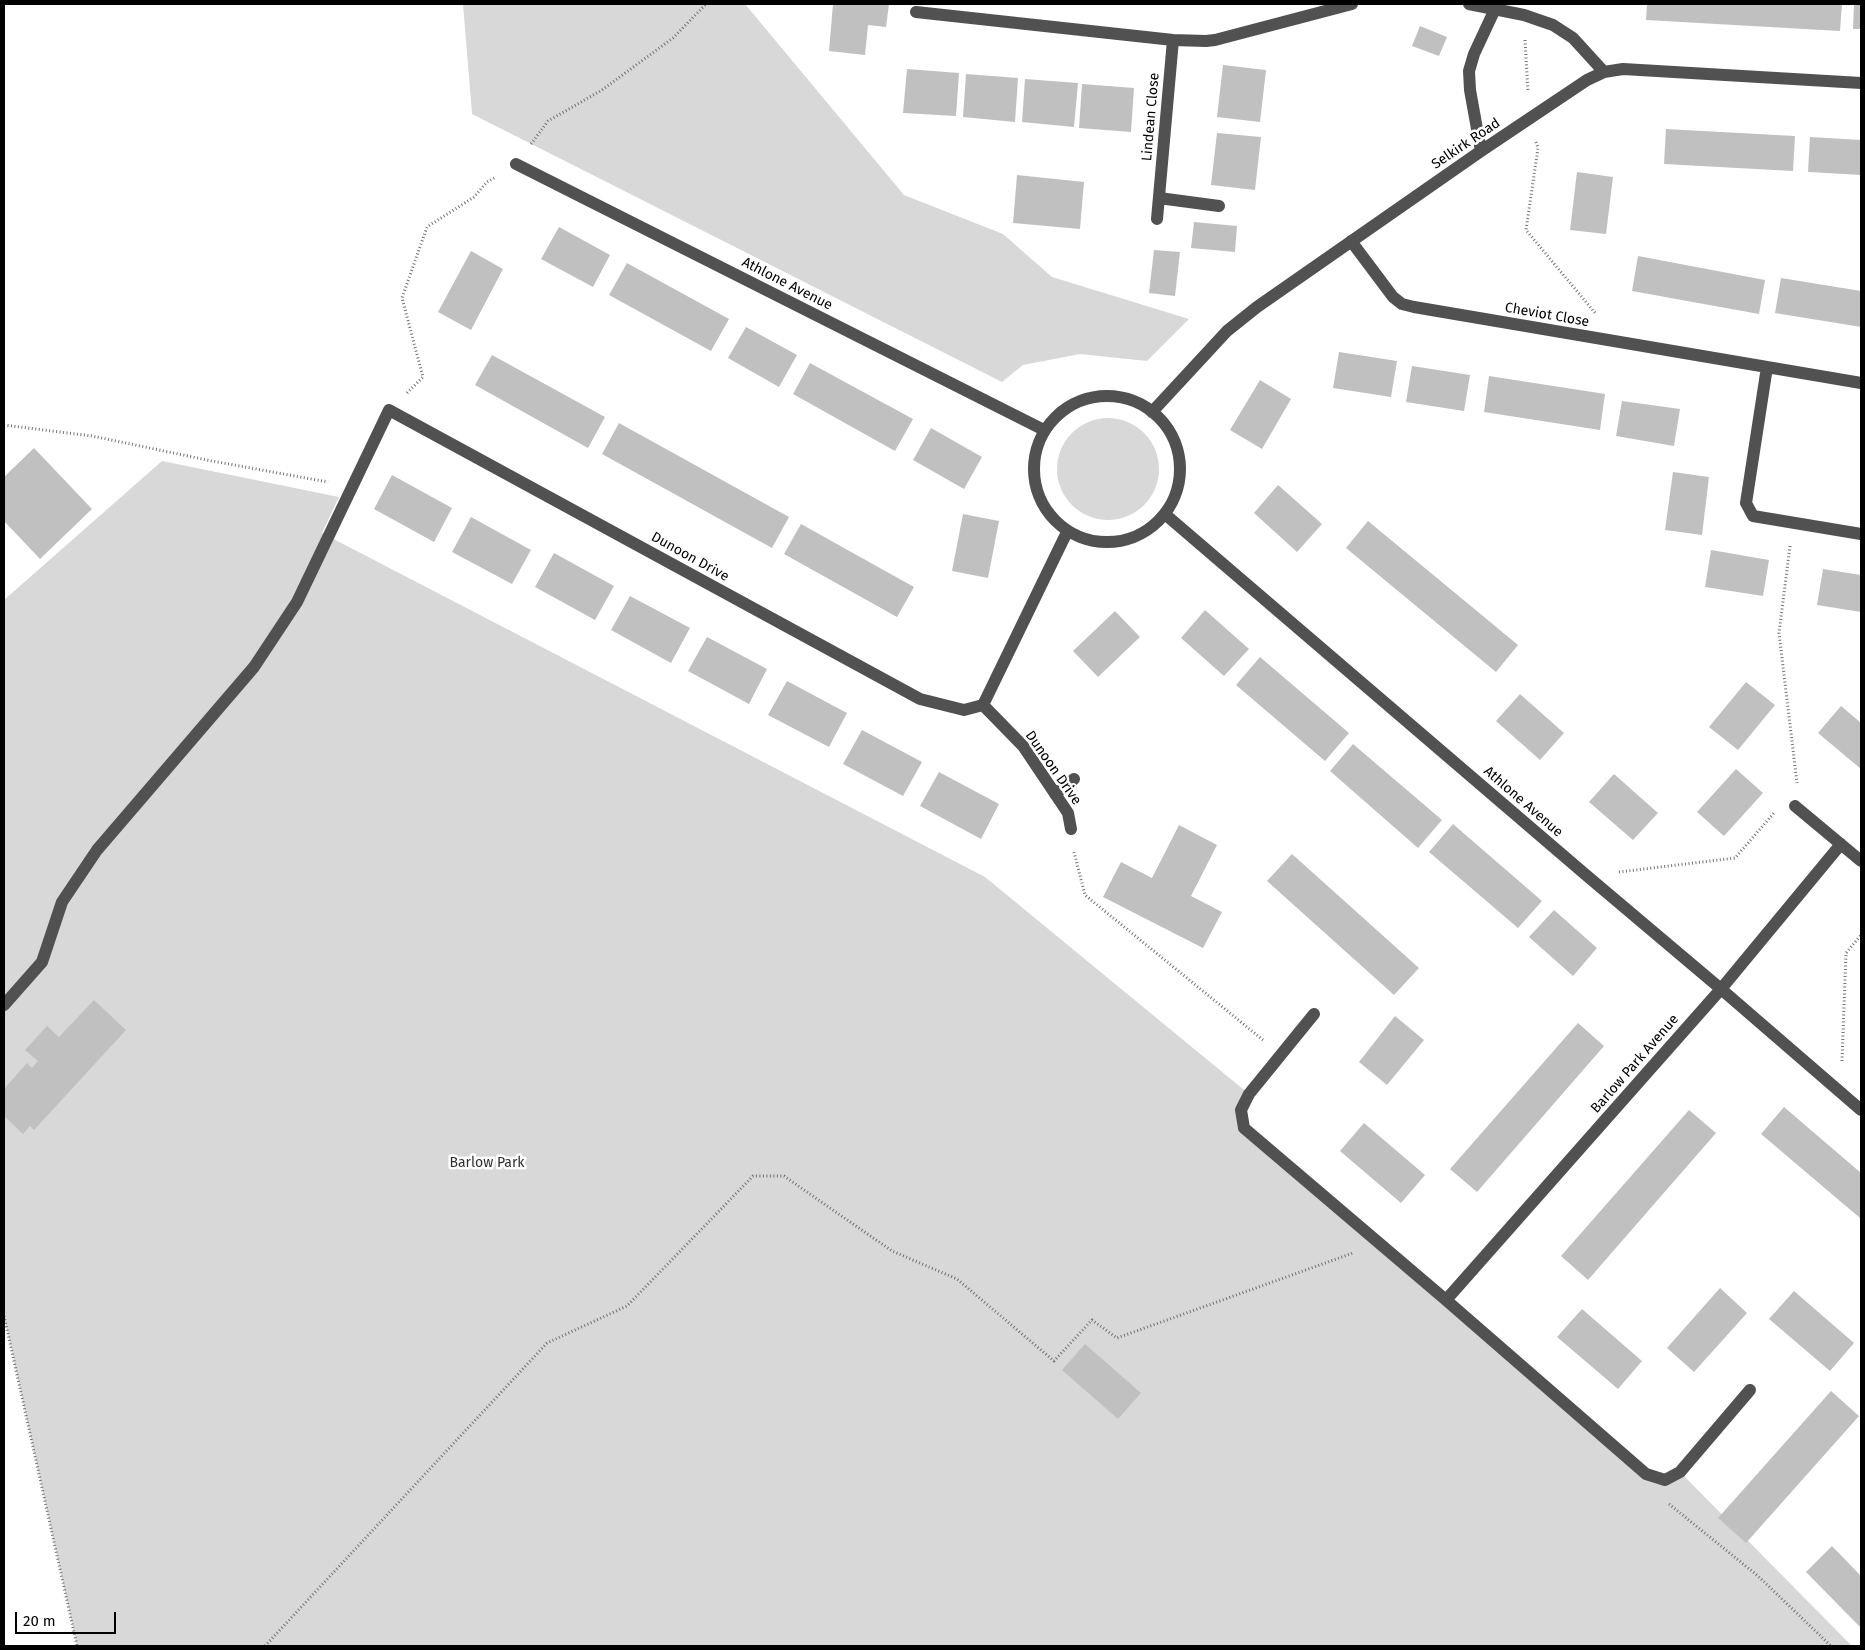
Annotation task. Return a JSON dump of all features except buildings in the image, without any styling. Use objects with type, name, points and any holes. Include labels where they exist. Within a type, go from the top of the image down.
[{"type":"street","points":[[916,12],[943,9],[1173,40],[1215,40],[1352,4]]},
{"type":"street","points":[[1469,4],[1524,15],[1553,25],[1573,38],[1604,72]]},
{"type":"street","points":[[1481,151],[1470,90],[1469,71],[1474,54],[1495,10]]},
{"type":"street","name":"Lindean Close","points":[[1157,219],[1173,40]]},
{"type":"street","name":"Selkirk Road","points":[[1152,412],[1227,331],[1257,306],[1481,151],[1587,80],[1604,72],[1623,70],[1861,83]]},
{"type":"street","name":"Athlone Avenue","points":[[516,164],[1044,430]]},
{"type":"street","points":[[1159,198],[1219,206]]},
{"type":"street","name":"Cheviot Close","points":[[1351,241],[1394,297],[1402,304],[1861,383]]},
{"type":"street","points":[[1767,367],[1746,503],[1753,516],[1861,534]]},
{"type":"street","points":[[1114,396],[1139,402],[1161,418],[1175,440],[1182,465],[1179,490],[1166,515],[1148,532],[1123,542],[1097,543],[1067,532],[1048,514],[1036,490],[1033,464],[1044,430],[1062,411],[1084,399],[1114,396]]},
{"type":"street","points":[[4,1005],[42,962],[62,902],[97,850],[254,667],[297,602],[389,410]]},
{"type":"street","name":"Dunoon Drive","points":[[389,410],[920,699],[964,710],[983,705],[1023,746],[1068,813],[1071,829]]},
{"type":"street","name":"Athlone Avenue","points":[[1166,515],[1861,1110]]},
{"type":"street","points":[[983,705],[1067,532]]},
{"type":"street","points":[[1055,794],[1074,780]]},
{"type":"street","points":[[1791,803],[1861,861]]},
{"type":"street","name":"Barlow Park Avenue","points":[[1446,1300],[1721,989],[1841,844]]},
{"type":"street","points":[[1314,1014],[1249,1094],[1241,1110],[1244,1128],[1646,1474],[1665,1480],[1680,1472],[1750,1390]]},
{"type":"path","points":[[389,410],[424,377],[402,298],[427,227],[474,197],[488,182],[516,164],[548,121],[602,90],[665,44],[706,4]]},
{"type":"path","points":[[1524,15],[1530,119],[1538,148],[1526,230],[1606,325],[1603,340]]},
{"type":"path","points":[[4,425],[92,436],[212,461],[321,480],[351,488]]},
{"type":"path","points":[[1586,875],[1735,858],[1791,803],[1797,787],[1778,633],[1793,523]]},
{"type":"path","points":[[1071,829],[1072,847],[1085,895],[1280,1054]]},
{"type":"path","points":[[1840,1092],[1846,953],[1861,935]]},
{"type":"path","points":[[268,1645],[547,1343],[627,1306],[754,1176],[784,1176],[892,1251],[957,1279],[1054,1361],[1092,1320],[1116,1338],[1378,1243]]},
{"type":"path","points":[[4,1316],[77,1646]]},
{"type":"path","points":[[1665,1480],[1667,1503],[1758,1576],[1831,1646]]},
{"type":"green space","points":[[463,4],[745,4],[904,195],[1003,234],[1052,277],[1189,319],[1147,361],[1080,354],[1023,365],[1002,382],[472,114]]},
{"type":"green space","points":[[1108,418],[1118,419],[1137,426],[1151,440],[1158,459],[1158,479],[1151,498],[1137,512],[1118,519],[1108,520],[1098,519],[1079,512],[1065,498],[1058,479],[1057,469],[1058,459],[1065,440],[1079,426],[1098,419]]},
{"type":"green space","name":"Barlow Park","points":[[162,461],[339,497],[322,533],[985,877],[1249,1094],[1244,1128],[1645,1474],[1665,1480],[1680,1472],[1852,1646],[77,1646],[4,1316],[4,600]]}]
